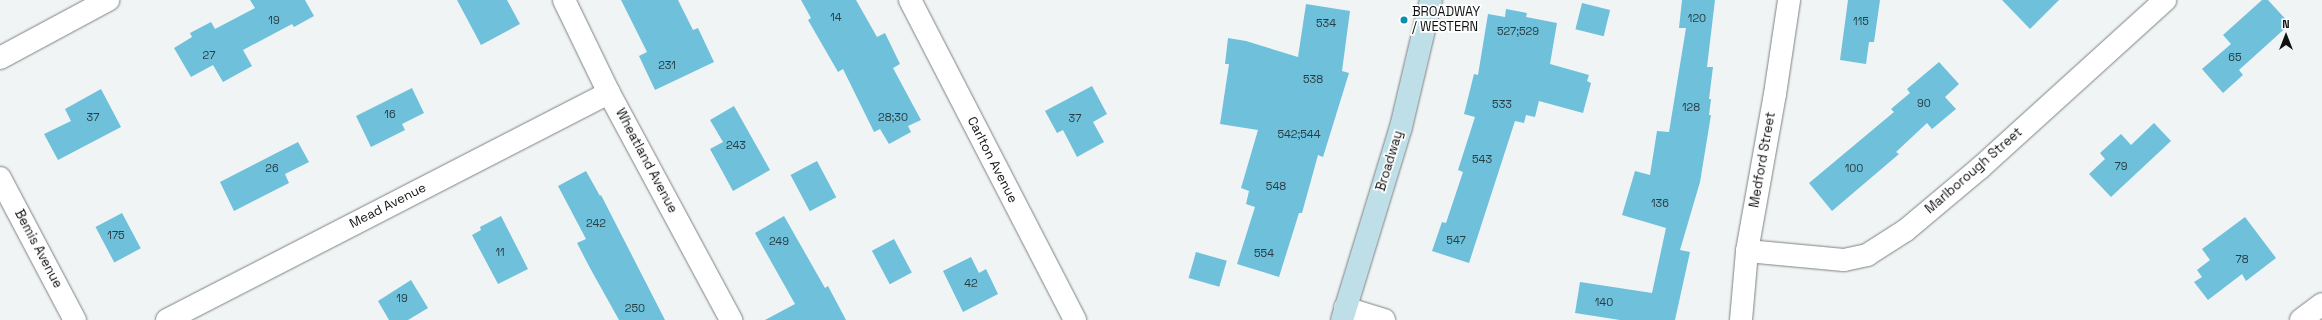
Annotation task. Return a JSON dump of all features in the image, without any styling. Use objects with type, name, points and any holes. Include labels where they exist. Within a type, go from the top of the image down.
[{"type":"main road","name":"Broadway","points":[[1344,314],[1401,127],[1431,0]]},
{"type":"street","points":[[0,58],[108,0]]},
{"type":"street","name":"Wheatland Avenue","points":[[564,0],[609,93],[731,320]]},
{"type":"street","name":"Carlton Avenue","points":[[910,0],[1075,320]]},
{"type":"street","name":"Medford Street","points":[[1741,320],[1747,251],[1774,102],[1789,0]]},
{"type":"street","name":"Marlborough Street","points":[[1747,251],[1844,260],[1867,255],[1906,230],[1980,168],[2165,0]]},
{"type":"street","name":"Mead Avenue","points":[[167,320],[609,93]]},
{"type":"street","name":"Bemis Avenue","points":[[0,178],[75,320]]},
{"type":"street","points":[[2301,320],[2322,304]]},
{"type":"street","points":[[1344,314],[1384,320]]},
{"type":"building","points":[[250,0],[305,0],[314,16],[294,27],[292,24],[243,50],[252,66],[223,82],[213,65],[191,77],[174,48],[192,37],[190,33],[211,22],[215,29],[255,8]]},
{"type":"building","points":[[457,0],[507,0],[520,24],[481,45]]},
{"type":"building","points":[[621,0],[678,0],[693,30],[698,28],[714,62],[655,90],[639,56],[647,52]]},
{"type":"building","points":[[801,0],[856,0],[877,37],[885,33],[900,64],[893,68],[921,120],[908,126],[911,132],[889,144],[880,129],[874,132],[843,69],[838,72],[808,20],[811,18]]},
{"type":"building","points":[[1682,0],[1715,0],[1707,67],[1713,67],[1709,99],[1711,99],[1709,115],[1711,115],[1700,182],[1680,250],[1690,252],[1675,320],[1620,320],[1575,313],[1580,282],[1652,293],[1666,228],[1622,215],[1635,171],[1650,175],[1657,131],[1669,132],[1686,28],[1679,28]]},
{"type":"building","points":[[1848,0],[1880,0],[1874,42],[1869,42],[1866,64],[1840,60]]},
{"type":"building","points":[[2002,0],[2059,0],[2030,29]]},
{"type":"building","points":[[2262,0],[2268,0],[2290,24],[2239,70],[2243,75],[2223,93],[2202,69],[2231,44],[2223,35]]},
{"type":"building","points":[[1582,3],[1610,10],[1604,36],[1575,29]]},
{"type":"building","points":[[1306,4],[1350,11],[1342,71],[1349,73],[1323,157],[1318,155],[1302,213],[1299,213],[1279,277],[1237,264],[1255,207],[1246,204],[1249,191],[1241,188],[1258,130],[1220,124],[1229,64],[1225,64],[1228,38],[1246,41],[1298,57]]},
{"type":"building","points":[[1506,9],[1527,13],[1526,17],[1557,23],[1550,64],[1589,75],[1587,81],[1591,83],[1583,113],[1539,101],[1535,117],[1526,115],[1524,123],[1515,121],[1469,263],[1432,251],[1442,222],[1446,223],[1463,172],[1458,170],[1475,117],[1464,114],[1474,74],[1478,75],[1488,14],[1505,17]]},
{"type":"building","points":[[1939,62],[1959,84],[1945,97],[1956,109],[1932,129],[1927,123],[1896,152],[1899,154],[1832,211],[1809,183],[1894,112],[1891,109],[1910,93],[1907,89]]},
{"type":"building","points":[[1092,86],[1107,114],[1093,122],[1104,142],[1077,157],[1063,130],[1057,133],[1045,111]]},
{"type":"building","points":[[412,88],[424,113],[402,124],[405,130],[371,147],[356,116]]},
{"type":"building","points":[[101,89],[121,127],[58,160],[44,134],[71,121],[65,109]]},
{"type":"building","points":[[734,106],[770,170],[733,191],[710,149],[723,142],[710,120]]},
{"type":"building","points":[[2154,123],[2171,141],[2111,197],[2089,174],[2105,159],[2100,153],[2121,134],[2131,145]]},
{"type":"building","points":[[298,142],[309,162],[285,174],[289,183],[234,211],[220,182]]},
{"type":"building","points":[[817,161],[836,197],[810,211],[791,175]]},
{"type":"building","points":[[586,171],[600,196],[601,195],[665,320],[619,320],[590,268],[577,243],[586,239],[558,186]]},
{"type":"building","points":[[122,213],[141,248],[114,262],[96,227]]},
{"type":"building","points":[[501,216],[528,269],[498,284],[472,235],[481,230],[480,227]]},
{"type":"building","points":[[784,216],[825,288],[828,286],[846,320],[765,320],[795,304],[755,233]]},
{"type":"building","points":[[2245,217],[2276,258],[2246,281],[2242,274],[2208,300],[2194,282],[2202,277],[2197,270],[2210,260],[2202,249]]},
{"type":"building","points":[[894,239],[912,273],[890,284],[872,251]]},
{"type":"building","points":[[1196,252],[1227,261],[1219,287],[1189,278]]},
{"type":"building","points":[[971,257],[979,273],[986,269],[998,294],[963,312],[943,271]]},
{"type":"building","points":[[411,280],[428,308],[408,320],[389,320],[378,301]]},
{"type":"place","name":"BROADWAY / WESTERN","points":[[1404,20]]}]
